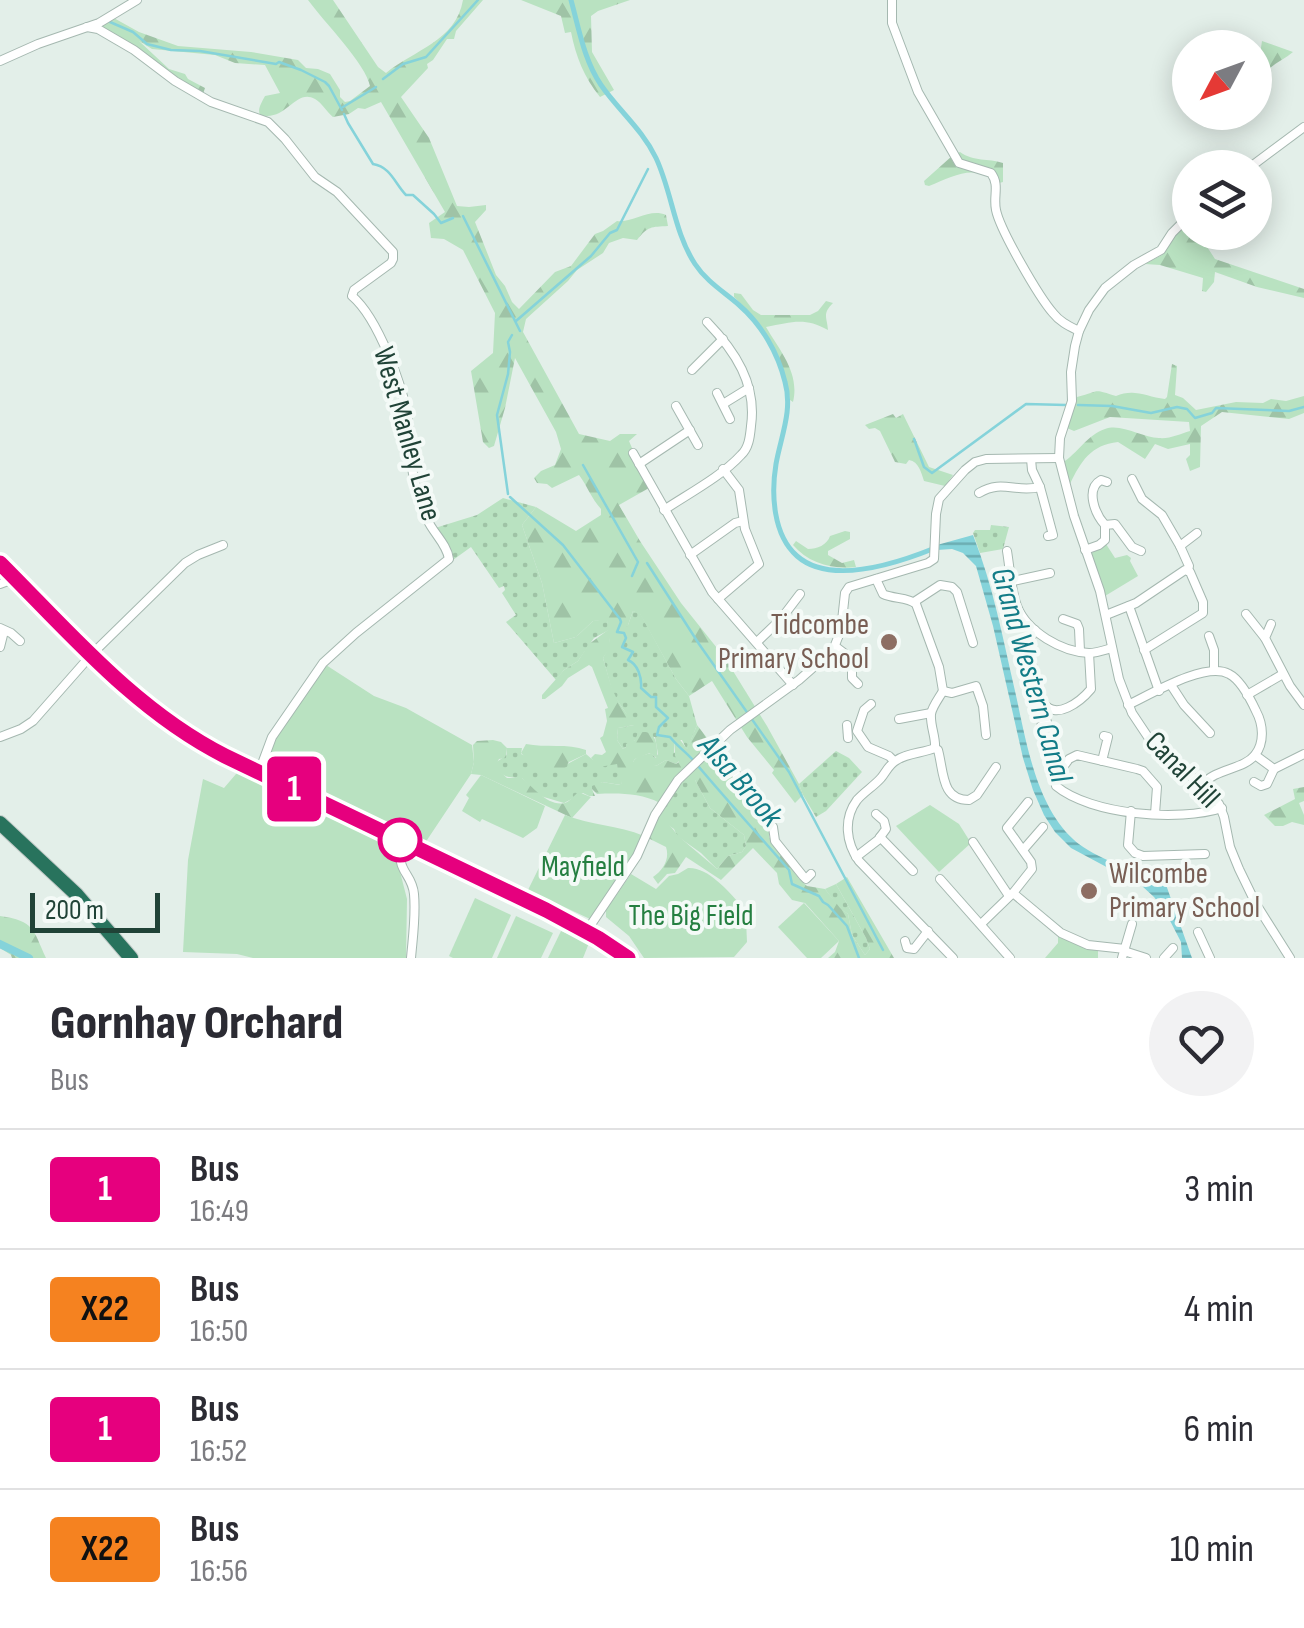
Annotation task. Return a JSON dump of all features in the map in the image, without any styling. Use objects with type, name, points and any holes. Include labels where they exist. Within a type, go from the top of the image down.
[{"type":"highway","points":[[0,823],[52,869],[131,958]]},
{"type":"highway","points":[[0,832],[71,900],[121,958]]},
{"type":"street","points":[[98,26],[137,0]]},
{"type":"street","points":[[892,0],[892,24],[928,112],[959,163],[994,176],[995,207],[1012,245],[1046,305],[1059,320],[1078,331]]},
{"type":"street","name":"West Manley Lane","points":[[0,61],[87,26],[98,26],[175,81],[212,102],[268,122],[315,177],[337,192],[393,252],[394,259],[354,290],[352,296],[366,310],[397,379],[407,411],[416,486],[426,517],[448,550],[449,559],[323,663],[272,737],[258,772]]},
{"type":"street","points":[[1272,151],[1304,127]]},
{"type":"street","points":[[586,932],[637,856],[678,780],[713,745],[836,647],[847,589],[934,559],[940,499],[965,470],[986,459],[1059,458],[1060,438],[1072,401],[1071,372],[1078,331],[1105,288],[1134,265],[1156,254],[1172,232]]},
{"type":"street","points":[[664,510],[724,469],[748,445],[753,407],[749,388],[739,361],[707,322]]},
{"type":"street","points":[[693,371],[723,339]]},
{"type":"street","points":[[722,404],[749,388]]},
{"type":"street","points":[[717,393],[730,419]]},
{"type":"street","points":[[676,406],[698,445]]},
{"type":"street","points":[[640,464],[690,430]]},
{"type":"street","points":[[633,453],[718,599],[793,684]]},
{"type":"street","name":"Canal Hill","points":[[1059,458],[1106,615],[1128,705],[1155,747],[1202,785],[1222,808],[1239,869],[1290,958]]},
{"type":"street","points":[[1031,459],[1053,535],[1048,536]]},
{"type":"street","points":[[724,469],[739,490],[743,521],[758,561],[769,574]]},
{"type":"street","points":[[1103,478],[1093,486],[1092,494],[1101,522],[1106,525]]},
{"type":"street","points":[[1132,479],[1143,492],[1142,499],[1160,511],[1180,546],[1203,602],[1203,613],[1144,650]]},
{"type":"street","points":[[979,490],[993,486],[1040,487]]},
{"type":"street","points":[[690,554],[743,521]]},
{"type":"street","points":[[1086,550],[1103,542],[1106,525]]},
{"type":"street","points":[[1106,525],[1116,525],[1134,551]]},
{"type":"street","points":[[1180,546],[1197,533]]},
{"type":"street","points":[[0,737],[32,722],[92,654],[189,560],[223,545]]},
{"type":"street","points":[[1009,555],[1020,611],[1036,630],[1056,644],[1085,652],[1112,648]]},
{"type":"street","points":[[718,599],[758,561]]},
{"type":"street","points":[[0,563],[138,699],[182,732],[586,932],[628,958]]},
{"type":"street","points":[[1106,615],[1188,570]]},
{"type":"street","points":[[1012,581],[1043,572]]},
{"type":"street","points":[[0,584],[16,578]]},
{"type":"street","points":[[876,578],[883,594],[914,602],[940,585],[952,586],[970,640]]},
{"type":"street","points":[[757,642],[801,594]]},
{"type":"street","points":[[914,602],[936,649],[944,685],[932,713],[935,748]]},
{"type":"street","points":[[1128,606],[1158,691]]},
{"type":"street","points":[[1246,614],[1304,704]]},
{"type":"street","points":[[1036,630],[1028,646],[1040,696],[1047,707],[1061,710],[1087,694],[1092,681],[1079,622],[1063,619]]},
{"type":"street","points":[[1264,638],[1271,624]]},
{"type":"street","points":[[0,647],[2,630],[20,641]]},
{"type":"street","points":[[1210,636],[1214,670]]},
{"type":"street","points":[[836,647],[852,659],[852,682]]},
{"type":"street","points":[[1128,705],[1196,674],[1214,670],[1231,675],[1247,695],[1261,724],[1261,742],[1255,755],[1202,785]]},
{"type":"street","points":[[1247,695],[1283,674]]},
{"type":"street","points":[[943,691],[952,693],[989,682]]},
{"type":"street","points":[[1172,685],[1184,705],[1211,733]]},
{"type":"street","points":[[976,686],[986,735]]},
{"type":"street","points":[[864,706],[850,731],[894,761]]},
{"type":"street","points":[[1046,722],[1047,707]]},
{"type":"street","points":[[902,715],[932,713]]},
{"type":"street","points":[[1102,760],[1108,737]]},
{"type":"street","points":[[935,748],[894,761],[852,808],[848,838],[856,857],[938,941],[948,958]]},
{"type":"street","points":[[935,748],[948,792],[958,800],[970,802],[993,769]]},
{"type":"street","points":[[710,752],[755,792],[758,810],[773,827],[773,838],[810,879]]},
{"type":"street","points":[[1254,782],[1260,786],[1267,784],[1274,769],[1304,754]]},
{"type":"street","points":[[1255,755],[1274,769]]},
{"type":"street","points":[[1155,814],[1157,787],[1143,772],[1074,756],[1054,780],[1068,795],[1098,807],[1155,814],[1181,816],[1222,808]]},
{"type":"street","points":[[982,923],[1032,869],[1031,862],[1004,831],[1027,806]]},
{"type":"street","points":[[1132,811],[1128,845],[1134,853],[1205,854]]},
{"type":"street","points":[[856,857],[886,827],[876,814]]},
{"type":"street","points":[[773,827],[781,820]]},
{"type":"street","points":[[1022,850],[1043,828]]},
{"type":"street","points":[[880,837],[913,871]]},
{"type":"street","points":[[404,842],[400,853],[402,868],[413,885],[415,905],[422,913],[414,924],[415,957]]},
{"type":"street","points":[[972,842],[1011,895],[1061,933],[1146,958]]},
{"type":"street","points":[[942,884],[982,923],[1010,958]]},
{"type":"street","points":[[1124,953],[1132,924]]},
{"type":"street","points":[[905,941],[915,954],[928,931]]},
{"type":"street","points":[[1198,932],[1210,958]]},
{"type":"street","points":[[1164,958],[1173,948]]},
{"type":"green space","points":[[308,0],[333,0],[386,73],[443,35],[459,14],[463,0],[483,0],[456,31],[454,39],[447,39],[427,64],[428,68],[401,97],[429,138],[457,206],[486,205],[475,222],[496,275],[519,309],[555,272],[571,266],[595,234],[617,221],[654,213],[666,215],[668,226],[650,228],[637,240],[623,238],[609,243],[603,253],[577,270],[526,319],[523,332],[579,434],[610,441],[620,434],[637,434],[629,441],[649,488],[619,505],[681,603],[725,658],[767,726],[803,795],[795,803],[712,681],[689,696],[640,614],[633,611],[617,641],[610,638],[603,658],[618,701],[636,723],[618,728],[617,740],[623,749],[638,733],[652,735],[657,758],[650,753],[633,762],[656,766],[666,760],[679,762],[675,740],[678,737],[687,749],[697,725],[711,743],[660,803],[629,794],[597,794],[592,789],[602,782],[622,783],[617,764],[599,767],[591,758],[606,752],[600,738],[608,708],[592,667],[589,665],[568,678],[545,699],[542,695],[564,670],[578,661],[589,644],[608,630],[607,620],[593,621],[576,637],[554,643],[542,583],[522,525],[536,507],[576,531],[601,515],[601,509],[579,475],[552,488],[534,478],[555,465],[561,449],[556,432],[515,358],[494,446],[489,448],[483,442],[471,371],[493,353],[495,313],[463,250],[444,239],[431,238],[429,223],[445,212],[381,102],[333,117],[318,101],[308,97],[277,114],[260,115],[265,96],[280,93],[265,65],[152,49],[139,41],[169,69],[185,74],[205,88],[200,94],[100,24],[112,17],[178,46],[298,60],[306,68],[330,74],[340,97],[350,101],[370,86],[367,77]]},
{"type":"green space","points":[[521,0],[630,0],[591,16],[592,52],[614,90],[600,97],[594,89],[581,66],[571,32],[565,33],[561,16]]},
{"type":"green space","points":[[1272,45],[1293,52],[1272,67]]},
{"type":"green space","points":[[960,152],[1003,163],[1003,182],[992,185],[991,177],[968,173],[925,185],[924,181]]},
{"type":"green space","points":[[1172,240],[1172,250],[1209,250],[1215,259],[1304,289],[1304,298],[1215,272],[1214,282],[1206,292],[1202,291],[1203,278],[1145,264],[1162,255]]},
{"type":"green space","points":[[734,293],[741,294],[761,315],[810,315],[826,301],[833,303],[826,313],[828,330],[805,322],[766,327],[791,372],[793,402],[771,343]]},
{"type":"green space","points":[[1172,364],[1177,366],[1175,395],[1196,410],[1304,396],[1304,413],[1289,419],[1222,412],[1201,426],[1200,467],[1190,471],[1186,459],[1190,444],[1168,449],[1155,444],[1145,459],[1118,442],[1109,444],[1088,456],[1070,484],[1062,463],[1099,432],[1118,428],[1163,438],[1190,431],[1189,422],[1110,417],[1074,431],[1067,428],[1077,397],[1093,392],[1116,396],[1135,393],[1165,399]]},
{"type":"green space","points":[[893,414],[896,418],[903,414],[929,467],[953,475],[945,486],[924,481],[912,461],[895,462],[880,431],[865,425]]},
{"type":"green space","points":[[503,498],[536,507],[522,525],[542,583],[554,643],[576,637],[593,621],[607,619],[609,630],[594,638],[578,661],[556,680],[506,622],[516,615],[502,593],[504,586],[499,588],[471,547],[453,560],[435,528],[477,515]]},
{"type":"green space","points":[[991,525],[1009,527],[1003,549],[980,553],[973,533],[990,530]]},
{"type":"green space","points":[[850,532],[850,539],[828,551],[828,555],[842,563],[854,560],[856,567],[821,564],[793,545],[796,541],[808,549],[815,548],[830,536]]},
{"type":"green space","points":[[1106,544],[1115,558],[1131,558],[1138,576],[1105,596],[1091,556]]},
{"type":"green space","points":[[633,611],[640,613],[689,696],[697,725],[687,750],[682,740],[675,740],[674,752],[680,760],[676,764],[666,760],[656,766],[633,762],[651,753],[656,758],[655,737],[635,740],[623,749],[617,740],[618,728],[634,725],[613,694],[603,658],[610,637],[628,625]]},
{"type":"green space","points":[[326,665],[374,696],[406,708],[472,745],[471,774],[425,843],[264,767],[274,736]]},
{"type":"green space","points":[[493,740],[507,748],[506,758],[499,759],[495,767],[507,778],[522,778],[553,802],[567,802],[578,792],[591,797],[572,818],[481,775],[471,774],[473,745]]},
{"type":"green space","points":[[526,744],[572,747],[586,750],[586,754],[564,769],[549,773],[521,753]]},
{"type":"green space","points":[[507,748],[522,748],[521,754],[558,769],[586,754],[593,760],[617,764],[622,783],[602,782],[592,789],[595,796],[583,793],[564,803],[537,795],[522,778],[507,776],[495,768],[495,763],[507,755]]},
{"type":"green space","points":[[836,751],[862,772],[816,817],[799,784]]},
{"type":"green space","points":[[707,758],[724,765],[749,790],[753,808],[769,827],[769,837],[799,879],[807,886],[825,889],[848,914],[852,935],[865,955],[870,949],[866,938],[836,884],[847,877],[894,958],[828,958],[839,941],[805,903],[792,900],[779,884],[777,873],[753,848],[721,880],[686,857],[675,873],[667,874],[658,884],[653,877],[665,864],[667,851],[648,838],[657,817],[717,869],[728,856],[742,852],[746,846],[744,835],[710,808],[695,780],[682,780]]},
{"type":"green space","points":[[242,767],[364,826],[398,847],[397,860],[407,899],[406,958],[253,958],[183,952],[188,860],[203,779],[224,788]]},
{"type":"green space","points":[[481,775],[545,806],[537,828],[523,838],[462,811],[469,798],[466,795]]},
{"type":"green space","points":[[682,780],[695,780],[710,808],[744,835],[746,846],[742,852],[728,856],[717,869],[657,817]]},
{"type":"green space","points":[[1304,787],[1304,801],[1299,803],[1304,825],[1292,822],[1275,826],[1264,815],[1295,799],[1293,789]]},
{"type":"green space","points":[[930,805],[959,824],[971,843],[939,872],[896,826]]},
{"type":"green space","name":"Mayfield","points":[[565,815],[644,836],[597,914],[590,919],[528,890]]},
{"type":"green space","name":"The Big Field","points":[[688,868],[710,875],[740,904],[737,910],[746,920],[747,942],[734,957],[644,958],[629,936],[606,917],[606,910],[631,874],[656,889],[669,876]]},
{"type":"green space","points":[[836,884],[866,938],[870,949],[865,955],[852,935],[848,914],[825,889]]},
{"type":"green space","points":[[475,898],[511,915],[492,958],[453,958],[449,956]]},
{"type":"green space","points":[[804,903],[839,941],[821,958],[807,958],[778,927]]},
{"type":"green space","points":[[0,916],[27,924],[46,958],[12,958],[0,948]]},
{"type":"green space","points":[[516,916],[553,933],[541,958],[497,958]]},
{"type":"green space","points":[[561,931],[589,943],[583,958],[548,958]]},
{"type":"green space","points":[[1058,934],[1098,949],[1098,958],[1045,958],[1058,943]]},
{"type":"water","points":[[973,535],[997,612],[1028,750],[1049,808],[1073,839],[1088,850],[1165,882],[1192,958],[1182,958],[1181,942],[1154,897],[1142,886],[1071,848],[1044,815],[1023,758],[976,566],[963,553],[937,550],[937,545]]},
{"type":"waterway","points":[[383,79],[403,64],[426,57],[478,0]]},
{"type":"waterway","name":"Grand Western Canal","points":[[571,0],[590,65],[656,158],[688,252],[710,281],[755,321],[778,361],[788,403],[776,464],[774,501],[778,526],[789,547],[811,565],[846,571],[884,565],[935,548]]},
{"type":"waterway","name":"Alsa Brook","points":[[110,22],[133,32],[147,44],[279,62],[301,70],[325,82],[342,110]]},
{"type":"waterway","points":[[343,107],[376,87]]},
{"type":"waterway","name":"Alsa Brook","points":[[344,114],[373,164],[388,172],[406,195],[413,195],[441,223],[453,218]]},
{"type":"waterway","points":[[516,321],[617,230],[648,169]]},
{"type":"waterway","name":"Alsa Brook","points":[[463,216],[520,331]]},
{"type":"waterway","name":"Alsa Brook","points":[[508,494],[497,415],[508,374],[508,342],[512,335]]},
{"type":"waterway","points":[[914,439],[924,467],[932,473],[1026,404],[1066,405]]},
{"type":"waterway","points":[[1078,405],[1151,413],[1177,407],[1187,409],[1195,418],[1216,408],[1289,411],[1304,407]]},
{"type":"waterway","points":[[583,465],[638,562],[632,576]]},
{"type":"waterway","name":"Alsa Brook","points":[[510,497],[563,545],[620,619],[617,632],[624,633],[626,638],[622,647],[633,652],[628,660],[639,672],[641,688],[656,697],[656,707],[668,718],[657,735],[670,737],[693,760],[789,870],[792,884],[819,896],[828,905],[847,926],[859,958]]},
{"type":"waterway","points":[[647,563],[789,772],[883,950]]},
{"type":"waterway","points":[[0,944],[29,958]]},
{"type":"bus line","name":"1","points":[[0,563],[124,686],[182,732],[546,910],[628,958]]},
{"type":"place","name":"Tidcombe Primary School","points":[[889,642]]},
{"type":"place","name":"Wilcombe Primary School","points":[[1089,891]]}]
